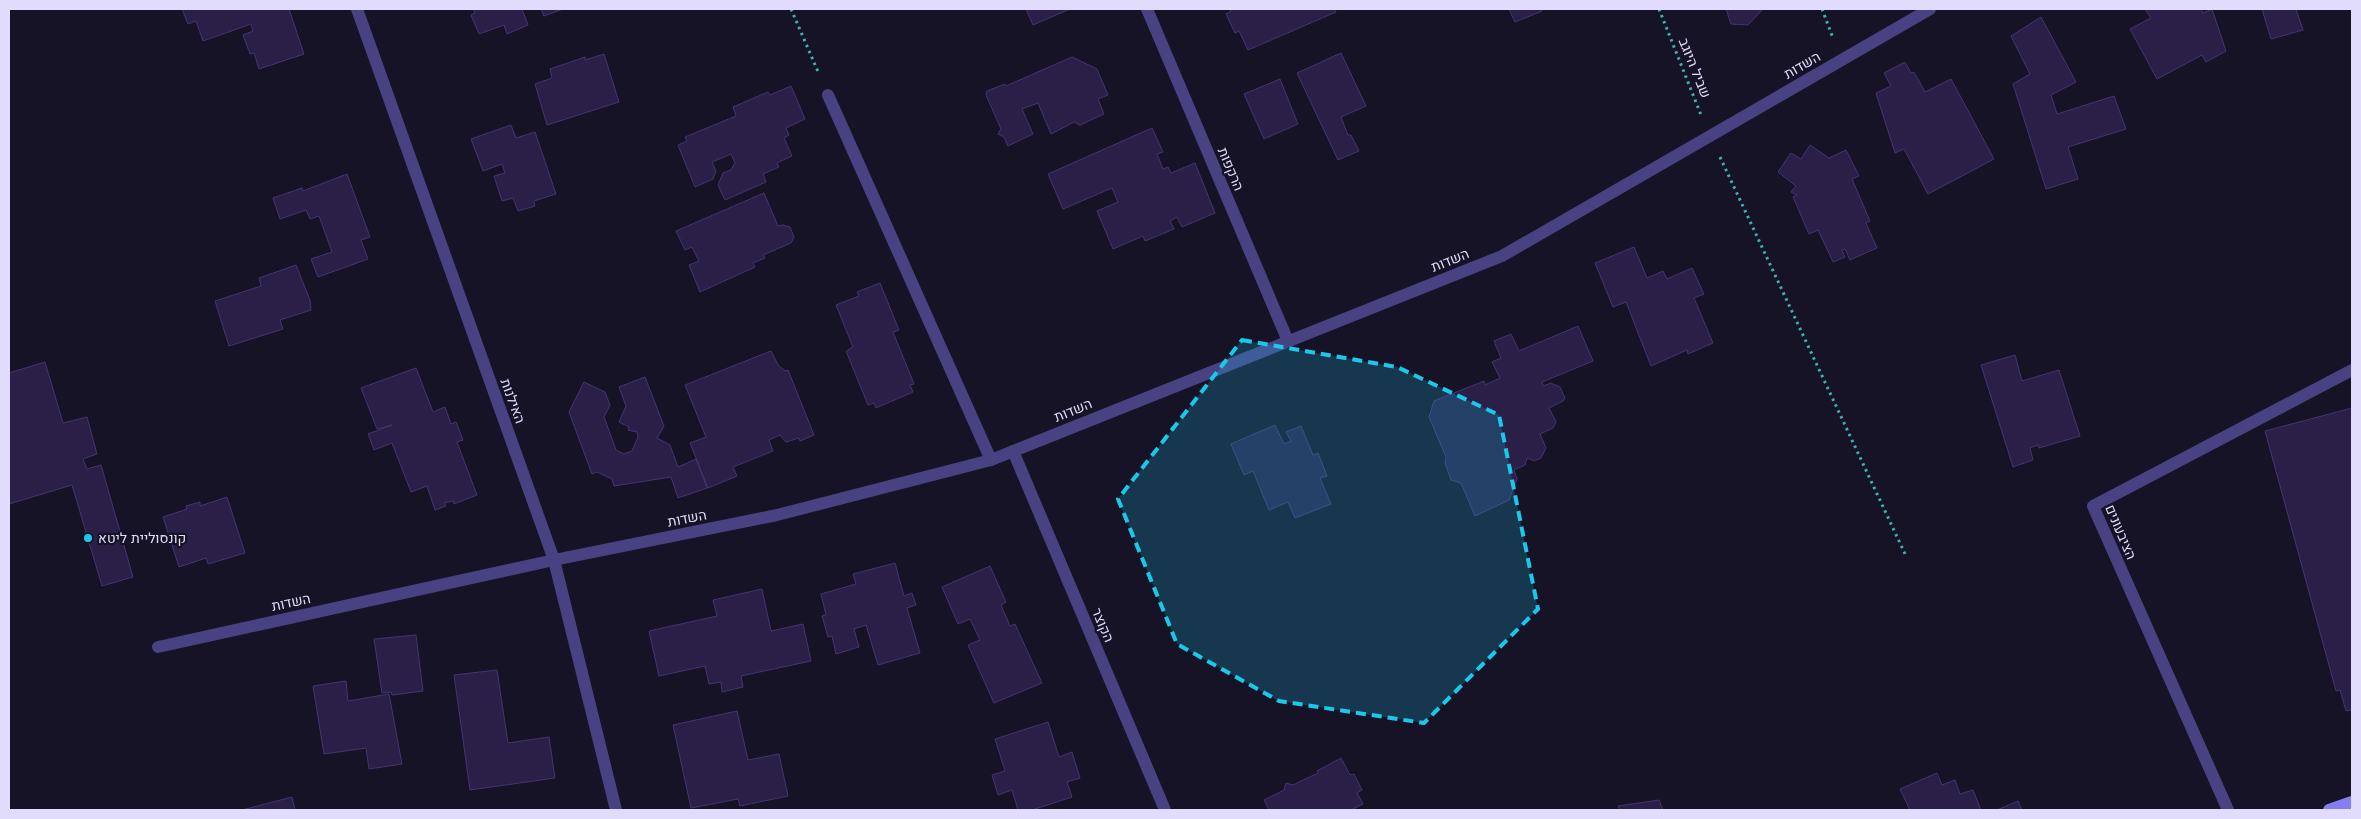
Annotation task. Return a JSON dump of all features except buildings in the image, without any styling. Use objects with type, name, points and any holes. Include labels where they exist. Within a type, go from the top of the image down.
[{"type":"street","name":"האילנות","points":[[357,9],[554,560],[616,810]]},
{"type":"street","name":"הרקפות","points":[[1147,9],[1288,341]]},
{"type":"street","name":"השדות","points":[[158,647],[554,560],[777,515],[991,460],[1502,256],[1930,9]]},
{"type":"street","points":[[828,95],[991,460]]},
{"type":"street","name":"הציבעונים","points":[[2228,810],[2093,506],[2352,370]]},
{"type":"street","name":"הקוצר","points":[[1013,451],[1165,810]]},
{"type":"street","points":[[2329,810],[2352,802]]},
{"type":"path","points":[[790,9],[828,95]]},
{"type":"path","name":"שביל היוגב","points":[[1659,9],[1709,136],[1906,556]]},
{"type":"path","points":[[1822,9],[1841,60]]},
{"type":"highlighted area","points":[[1242,340],[1397,367],[1499,415],[1538,609],[1424,723],[1279,701],[1177,644],[1118,499]]},
{"type":"place","name":"קונסוליית ליטא","points":[[88,538]]}]
